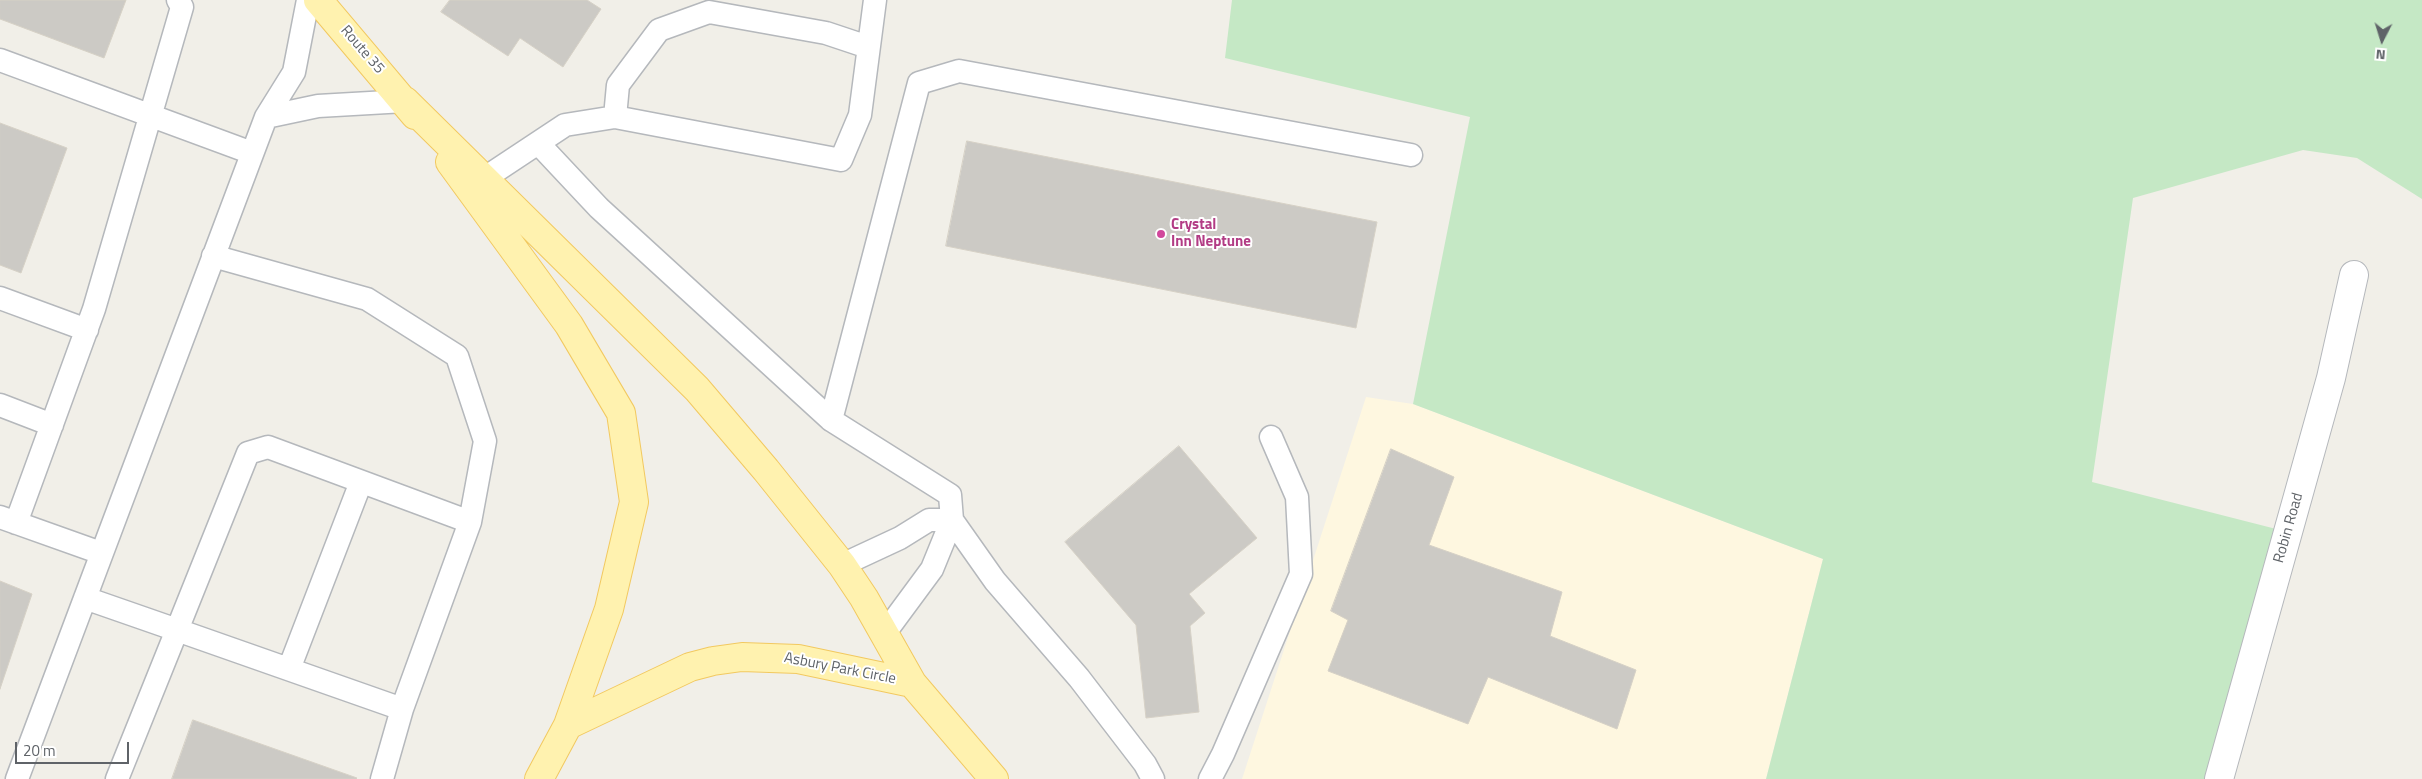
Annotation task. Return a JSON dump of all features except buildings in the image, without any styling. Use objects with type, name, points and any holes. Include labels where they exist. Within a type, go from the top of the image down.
[{"type":"main road","name":"Route 35","points":[[318,0],[405,101]]},
{"type":"main road","points":[[405,101],[485,178],[697,390],[766,470],[842,565],[912,683]]},
{"type":"main road","points":[[405,101],[569,325],[621,413],[634,502],[609,609],[568,725],[539,779]]},
{"type":"main road","name":"Asbury Park Circle","points":[[568,725],[690,667],[713,661],[742,657],[798,659],[912,683],[994,779]]},
{"type":"street","name":"Robin Road","points":[[2219,779],[2331,378],[2354,275]]},
{"type":"lane","points":[[101,553],[8,520],[52,425],[86,330],[182,7],[178,0]]},
{"type":"lane","points":[[17,779],[266,117],[294,72],[308,0]]},
{"type":"lane","points":[[485,178],[565,125],[615,117],[840,160],[860,115],[875,0]]},
{"type":"lane","points":[[615,117],[618,85],[659,30],[709,12],[826,33],[868,47]]},
{"type":"lane","points":[[0,60],[252,153]]},
{"type":"lane","points":[[831,420],[919,83],[959,71],[1410,155]]},
{"type":"lane","points":[[266,117],[318,106],[405,101]]},
{"type":"lane","points":[[538,144],[599,208],[831,420],[950,495],[952,520],[932,570],[884,634]]},
{"type":"lane","points":[[213,256],[367,299],[457,356],[485,441],[470,522],[402,709],[382,779]]},
{"type":"lane","points":[[0,298],[86,330]]},
{"type":"lane","points":[[0,405],[52,425]]},
{"type":"lane","points":[[1210,779],[1224,754],[1301,574],[1297,497],[1271,437]]},
{"type":"lane","points":[[117,779],[248,453],[268,447],[470,522]]},
{"type":"lane","points":[[288,669],[361,482]]},
{"type":"lane","points":[[842,565],[900,538],[929,520],[952,520]]},
{"type":"lane","points":[[952,520],[995,581],[1079,678],[1145,764],[1153,779]]},
{"type":"lane","points":[[85,598],[402,709]]},
{"type":"shaded area","points":[[1366,397],[1413,404],[1823,559],[1766,779],[1242,779]]},
{"type":"green space","points":[[1232,0],[2422,0],[2422,199],[2357,158],[2303,150],[2133,198],[2092,482],[2288,532],[2226,779],[1766,779],[1823,559],[1413,404],[1470,117],[1225,58]]},
{"type":"place","name":"Crystal Inn Neptune","points":[[1161,234]]}]
